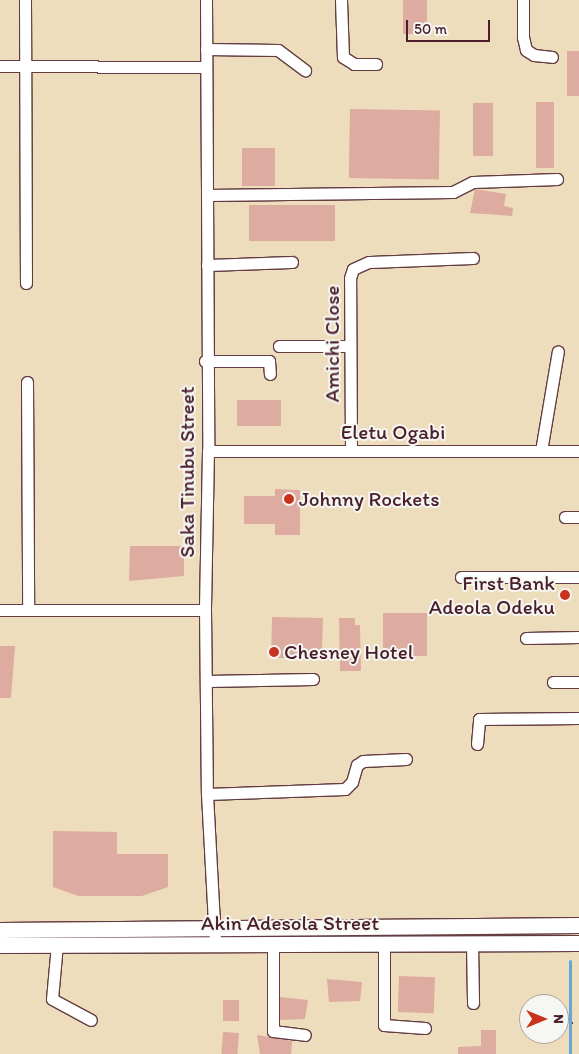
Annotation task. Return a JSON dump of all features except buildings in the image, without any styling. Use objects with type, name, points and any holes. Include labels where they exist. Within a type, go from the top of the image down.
[{"type":"main road","name":"Akin Adesola Street","points":[[0,945],[215,936],[579,925]]},
{"type":"main road","name":"Akin Adesola Street","points":[[0,930],[215,936],[273,944],[579,943]]},
{"type":"street","points":[[25,0],[26,284]]},
{"type":"street","name":"Saka Tinubu Street","points":[[206,0],[207,265],[205,361],[208,451],[205,610],[207,794],[215,936]]},
{"type":"street","points":[[341,0],[343,57],[354,64],[376,64]]},
{"type":"street","points":[[523,0],[523,37],[526,50],[534,55],[552,57]]},
{"type":"street","points":[[206,49],[278,50],[305,70]]},
{"type":"street","points":[[0,66],[206,67]]},
{"type":"street","points":[[207,195],[453,192],[474,182],[557,179]]},
{"type":"street","name":"Amichi Close","points":[[351,451],[350,278],[358,265],[473,258]]},
{"type":"street","points":[[207,265],[292,262]]},
{"type":"street","points":[[279,346],[350,346]]},
{"type":"street","points":[[541,451],[558,351]]},
{"type":"street","points":[[205,361],[269,361],[270,374]]},
{"type":"street","points":[[27,382],[28,610]]},
{"type":"street","name":"Eletu Ogabi","points":[[208,451],[579,451]]},
{"type":"street","points":[[564,517],[579,517]]},
{"type":"street","points":[[460,577],[579,577]]},
{"type":"street","points":[[0,610],[205,610]]},
{"type":"street","points":[[526,638],[579,637]]},
{"type":"street","points":[[207,681],[313,679]]},
{"type":"street","points":[[553,682],[579,682]]},
{"type":"street","points":[[477,744],[479,719],[579,718]]},
{"type":"street","points":[[207,794],[345,789],[352,782],[357,765],[363,761],[406,759]]},
{"type":"street","points":[[472,943],[474,1003]]},
{"type":"street","points":[[57,944],[52,999],[91,1020]]},
{"type":"street","points":[[273,944],[273,1031],[305,1035]]},
{"type":"street","points":[[384,944],[384,1025],[425,1028]]},
{"type":"path","points":[[569,1023],[575,1023]]},
{"type":"waterway","points":[[570,961],[570,1054]]},
{"type":"place","name":"Johnny Rockets","points":[[289,499]]},
{"type":"place","name":"First Bank Adeola Odeku","points":[[565,595]]},
{"type":"place","name":"Chesney Hotel","points":[[274,652]]}]
